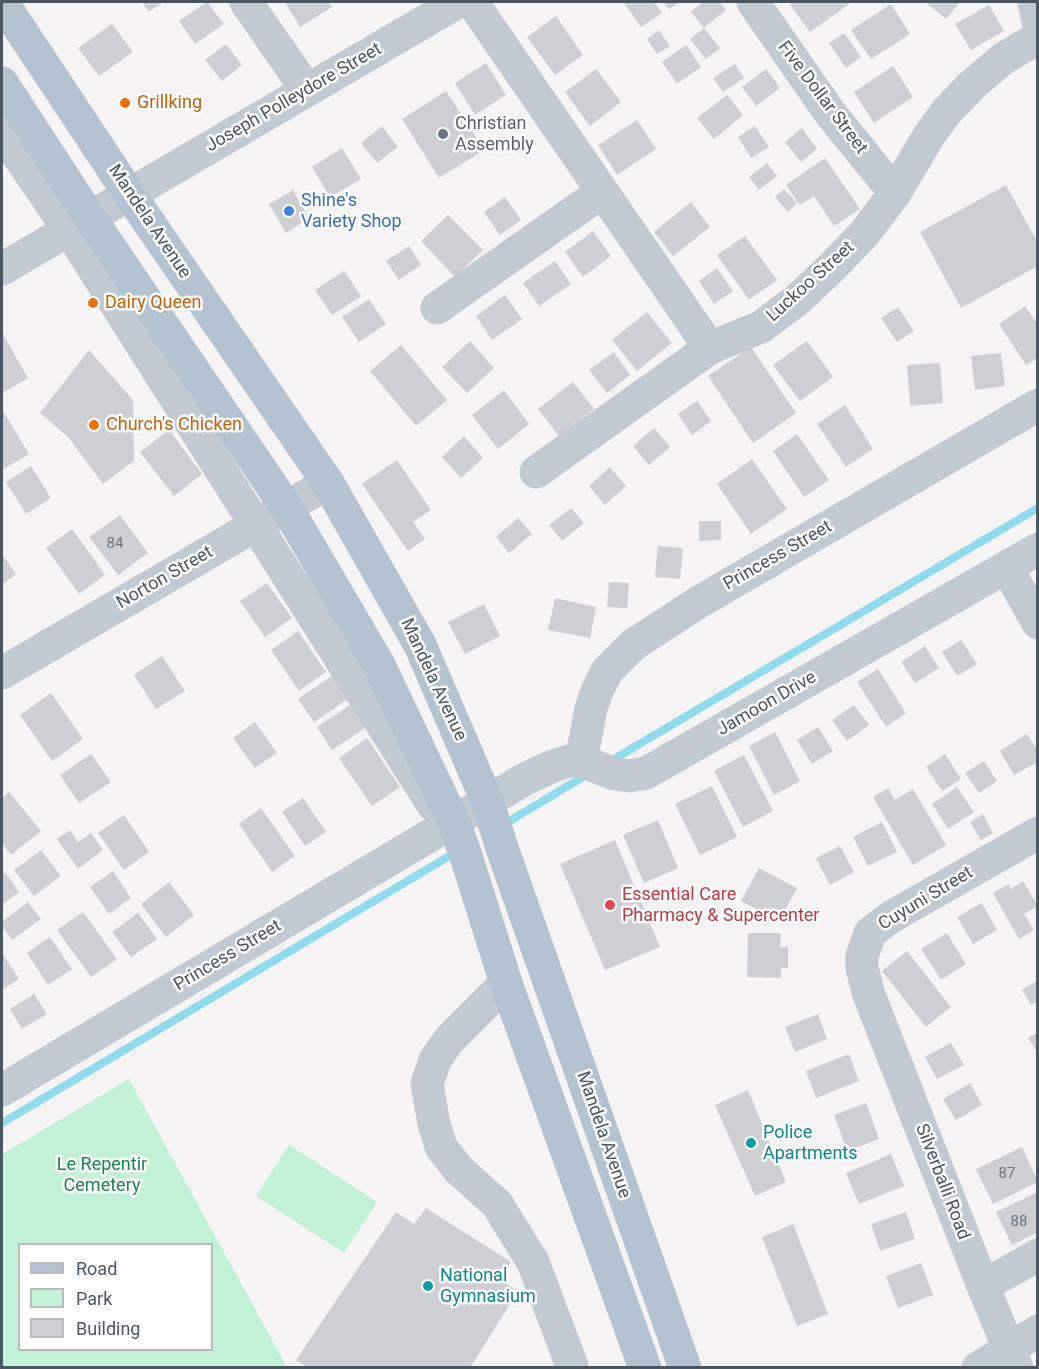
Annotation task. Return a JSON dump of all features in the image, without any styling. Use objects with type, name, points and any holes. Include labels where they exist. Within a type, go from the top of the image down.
[{"type":"main road","name":"Mandela Avenue","points":[[2,2],[130,195],[328,483],[420,645],[494,821],[685,1368]]},
{"type":"main road","points":[[2,83],[79,224],[287,508],[379,665],[456,835],[506,983],[645,1368]]},
{"type":"street","points":[[246,2],[307,90]]},
{"type":"street","name":"Joseph Polleydore Street","points":[[79,224],[458,2]]},
{"type":"street","points":[[472,2],[710,348]]},
{"type":"street","name":"Five Dollar Street","points":[[753,2],[830,113],[895,193]]},
{"type":"street","points":[[1034,2],[1038,21]]},
{"type":"street","name":"Luckoo Street","points":[[536,472],[710,348],[761,327],[797,300],[863,235],[895,193],[928,137],[966,91],[1004,58],[1038,38]]},
{"type":"street","points":[[2,132],[79,224],[256,525],[456,835]]},
{"type":"street","points":[[437,308],[602,192]]},
{"type":"street","points":[[2,269],[79,224]]},
{"type":"street","name":"Princess Street","points":[[585,762],[591,709],[597,691],[607,671],[633,645],[699,602],[1038,405]]},
{"type":"street","name":"Norton Street","points":[[2,673],[328,483]]},
{"type":"street","name":"Jamoon Drive","points":[[585,762],[629,777],[646,773],[1038,549]]},
{"type":"street","points":[[1006,568],[1038,622]]},
{"type":"street","points":[[494,821],[525,779],[572,760],[585,762]]},
{"type":"street","name":"Princess Street","points":[[2,1090],[456,835],[494,821]]},
{"type":"street","name":"Cuyuni Street","points":[[868,995],[862,968],[862,956],[870,933],[891,917],[1038,833]]},
{"type":"street","points":[[506,983],[449,1040],[435,1060],[427,1084],[434,1124],[441,1147],[459,1170],[497,1204],[533,1262],[572,1366]]},
{"type":"street","name":"Silverballi Road","points":[[868,995],[1013,1358]]},
{"type":"street","points":[[983,1286],[1038,1255]]},
{"type":"street","points":[[978,1368],[1013,1358],[1038,1331]]},
{"type":"green space","name":"Le Repentir Cemetery","points":[[129,1079],[287,1367],[2,1367],[2,1154]]},
{"type":"green space","points":[[289,1145],[377,1202],[344,1253],[256,1196]]},
{"type":"building","points":[[142,2],[163,2],[149,12]]},
{"type":"building","points":[[207,2],[224,24],[195,44],[179,21]]},
{"type":"building","points":[[290,2],[328,2],[332,7],[300,27],[286,4]]},
{"type":"building","points":[[654,2],[662,13],[641,27],[624,3]]},
{"type":"building","points":[[663,2],[680,2],[669,9]]},
{"type":"building","points":[[703,2],[719,2],[726,10],[704,28],[691,12]]},
{"type":"building","points":[[794,2],[852,2],[810,32],[790,5]]},
{"type":"building","points":[[925,2],[960,2],[946,19]]},
{"type":"building","points":[[891,4],[910,34],[871,59],[851,30]]},
{"type":"building","points":[[989,5],[1004,31],[971,50],[955,24]]},
{"type":"building","points":[[556,16],[583,55],[555,75],[527,37]]},
{"type":"building","points":[[112,24],[133,52],[99,76],[78,48]]},
{"type":"building","points":[[704,28],[720,48],[706,59],[690,39]]},
{"type":"building","points":[[659,30],[670,46],[657,54],[647,39]]},
{"type":"building","points":[[844,33],[861,57],[846,68],[829,43]]},
{"type":"building","points":[[226,44],[242,65],[222,81],[205,60]]},
{"type":"building","points":[[686,45],[701,67],[677,84],[662,62]]},
{"type":"building","points":[[486,63],[506,95],[475,115],[455,83]]},
{"type":"building","points":[[735,64],[744,78],[723,92],[713,78]]},
{"type":"building","points":[[893,66],[913,97],[874,123],[854,92]]},
{"type":"building","points":[[596,69],[621,102],[590,126],[565,92]]},
{"type":"building","points":[[766,69],[780,88],[756,106],[742,87]]},
{"type":"building","name":"Christian Assembly","points":[[446,91],[484,150],[439,178],[402,119]]},
{"type":"building","points":[[727,95],[743,115],[714,139],[697,118]]},
{"type":"building","points":[[637,120],[656,149],[617,175],[598,145]]},
{"type":"building","points":[[382,126],[398,147],[377,163],[361,143]]},
{"type":"building","points":[[755,126],[769,147],[751,158],[738,137]]},
{"type":"building","points":[[802,128],[817,149],[801,162],[785,142]]},
{"type":"building","points":[[342,148],[361,179],[330,197],[312,167]]},
{"type":"building","points":[[825,158],[860,209],[834,226],[814,196],[800,205],[786,185]]},
{"type":"building","points":[[767,163],[777,176],[759,190],[749,177]]},
{"type":"building","points":[[1006,185],[1038,243],[1038,266],[961,308],[920,232]]},
{"type":"building","points":[[784,189],[797,203],[788,212],[775,197]]},
{"type":"building","name":"Shine's Variety Shop","points":[[293,190],[309,218],[286,233],[269,204]]},
{"type":"building","points":[[505,197],[521,220],[500,235],[484,212]]},
{"type":"building","points":[[691,202],[710,227],[673,256],[654,232]]},
{"type":"building","points":[[448,215],[483,250],[455,277],[421,241]]},
{"type":"building","points":[[593,231],[611,256],[583,277],[565,252]]},
{"type":"building","points":[[745,236],[777,280],[749,300],[717,255]]},
{"type":"building","points":[[409,246],[421,265],[399,280],[386,261]]},
{"type":"building","points":[[555,261],[571,284],[539,306],[523,283]]},
{"type":"building","points":[[717,268],[733,291],[714,304],[699,281]]},
{"type":"building","points":[[344,271],[361,296],[332,315],[315,290]]},
{"type":"building","points":[[505,295],[522,319],[492,340],[476,316]]},
{"type":"building","points":[[369,299],[386,324],[359,342],[342,317]]},
{"type":"building","points":[[1025,306],[1038,325],[1038,358],[1026,365],[999,324]]},
{"type":"building","points":[[898,307],[914,331],[897,342],[881,318]]},
{"type":"building","points":[[647,312],[672,343],[637,371],[612,340]]},
{"type":"building","points":[[2,333],[28,378],[2,393]]},
{"type":"building","points":[[470,341],[494,368],[467,393],[442,367]]},
{"type":"building","points":[[807,341],[833,377],[800,401],[773,365]]},
{"type":"building","points":[[401,345],[447,400],[416,426],[370,371]]},
{"type":"building","points":[[751,347],[796,413],[753,443],[708,376]]},
{"type":"building","name":"Church's Chicken","points":[[89,350],[133,400],[134,461],[103,484],[68,437],[40,413]]},
{"type":"building","points":[[614,352],[630,375],[607,393],[589,370]]},
{"type":"building","points":[[1001,353],[1005,386],[975,390],[971,356]]},
{"type":"building","points":[[940,363],[943,403],[910,406],[907,365]]},
{"type":"building","points":[[573,382],[594,409],[559,436],[538,409]]},
{"type":"building","points":[[504,390],[529,424],[498,449],[472,415]]},
{"type":"building","points":[[697,401],[711,421],[692,435],[678,414]]},
{"type":"building","points":[[845,405],[873,449],[846,467],[817,424]]},
{"type":"building","points":[[2,409],[29,454],[2,470]]},
{"type":"building","points":[[654,428],[670,447],[649,465],[633,446]]},
{"type":"building","points":[[169,430],[202,474],[174,496],[140,452]]},
{"type":"building","points":[[797,434],[829,480],[804,497],[773,451]]},
{"type":"building","points":[[464,436],[483,458],[461,478],[442,457]]},
{"type":"building","points":[[752,459],[787,509],[751,534],[717,484]]},
{"type":"building","points":[[397,460],[431,510],[413,522],[425,539],[408,551],[362,484]]},
{"type":"building","points":[[31,466],[51,498],[26,514],[6,482]]},
{"type":"building","points":[[610,467],[626,486],[605,505],[589,486]]},
{"type":"building","points":[[571,508],[584,523],[562,541],[549,525]]},
{"type":"building","points":[[120,515],[148,553],[118,575],[89,537]]},
{"type":"building","points":[[518,518],[532,534],[509,553],[496,537]]},
{"type":"building","points":[[699,521],[721,521],[721,540],[699,541]]},
{"type":"building","points":[[72,529],[105,575],[79,594],[46,548]]},
{"type":"building","points":[[658,546],[683,548],[680,579],[655,577]]},
{"type":"building","points":[[2,554],[16,574],[2,585]]},
{"type":"building","points":[[609,582],[629,583],[627,608],[607,607]]},
{"type":"building","points":[[267,583],[292,618],[265,637],[240,601]]},
{"type":"building","points":[[555,598],[596,607],[590,638],[548,630]]},
{"type":"building","points":[[484,604],[500,636],[465,654],[448,622]]},
{"type":"building","points":[[298,631],[326,672],[299,691],[271,650]]},
{"type":"building","points":[[961,640],[977,664],[957,676],[942,652]]},
{"type":"building","points":[[925,646],[939,668],[915,683],[901,662]]},
{"type":"building","points":[[162,656],[185,691],[156,709],[134,675]]},
{"type":"building","points":[[878,669],[906,713],[886,727],[857,682]]},
{"type":"building","points":[[333,675],[348,699],[314,722],[298,699]]},
{"type":"building","points":[[51,693],[83,739],[52,761],[20,715]]},
{"type":"building","points":[[353,703],[368,726],[332,750],[317,727]]},
{"type":"building","points":[[854,705],[869,725],[847,741],[832,720]]},
{"type":"building","points":[[255,722],[277,753],[255,768],[233,738]]},
{"type":"building","points":[[818,727],[833,751],[812,764],[797,740]]},
{"type":"building","points":[[775,732],[800,781],[774,795],[749,746]]},
{"type":"building","points":[[1027,734],[1038,751],[1038,762],[1014,775],[1000,751]]},
{"type":"building","points":[[367,738],[400,787],[372,806],[339,758]]},
{"type":"building","points":[[91,754],[111,782],[79,803],[60,775]]},
{"type":"building","points":[[945,754],[961,779],[942,791],[926,767]]},
{"type":"building","points":[[744,755],[773,811],[743,827],[714,771]]},
{"type":"building","points":[[984,761],[997,781],[979,793],[965,773]]},
{"type":"building","points":[[712,786],[737,837],[700,855],[675,804]]},
{"type":"building","points":[[957,787],[974,812],[948,829],[932,804]]},
{"type":"building","points":[[888,788],[895,800],[913,789],[946,845],[913,865],[873,797]]},
{"type":"building","points":[[9,792],[41,831],[11,855],[2,843],[2,798]]},
{"type":"building","points":[[303,798],[326,832],[305,846],[282,812]]},
{"type":"building","points":[[261,808],[295,856],[272,872],[239,824]]},
{"type":"building","points":[[983,814],[993,833],[981,840],[970,822]]},
{"type":"building","points":[[124,815],[149,852],[124,870],[98,833]]},
{"type":"building","points":[[658,820],[678,868],[644,883],[623,835]]},
{"type":"building","points":[[882,822],[897,852],[868,866],[853,837]]},
{"type":"building","points":[[70,830],[78,842],[91,833],[103,850],[78,869],[57,839]]},
{"type":"building","name":"Essential Care Pharmacy & Supercenter","points":[[615,840],[660,947],[605,970],[560,864]]},
{"type":"building","points":[[840,846],[854,872],[830,885],[816,858]]},
{"type":"building","points":[[41,850],[61,876],[34,896],[14,870]]},
{"type":"building","points":[[759,868],[797,888],[779,921],[741,901]]},
{"type":"building","points":[[113,871],[131,898],[109,914],[90,887]]},
{"type":"building","points":[[5,872],[19,892],[2,905],[2,874]]},
{"type":"building","points":[[1023,881],[1038,906],[1024,914],[1034,930],[1019,939],[993,893],[1009,884],[1011,889]]},
{"type":"building","points":[[169,882],[194,915],[166,937],[141,904]]},
{"type":"building","points":[[28,902],[41,919],[12,940],[2,926],[2,922]]},
{"type":"building","points":[[982,903],[997,930],[973,944],[957,917]]},
{"type":"building","points":[[83,912],[117,959],[91,977],[57,930]]},
{"type":"building","points":[[138,913],[157,939],[131,957],[112,932]]},
{"type":"building","points":[[748,933],[781,933],[780,947],[788,947],[788,968],[781,968],[781,978],[747,977]]},
{"type":"building","points":[[947,933],[966,964],[941,980],[921,949]]},
{"type":"building","points":[[50,937],[72,969],[48,985],[27,953]]},
{"type":"building","points":[[907,951],[951,1007],[926,1027],[882,971]]},
{"type":"building","points":[[2,955],[19,979],[2,990]]},
{"type":"building","points":[[1038,980],[1038,1001],[1031,1005],[1022,990]]},
{"type":"building","points":[[34,994],[47,1014],[22,1029],[10,1009]]},
{"type":"building","points":[[818,1014],[827,1039],[795,1052],[785,1027]]},
{"type":"building","points":[[1038,1032],[1038,1053],[1028,1038]]},
{"type":"building","points":[[951,1043],[964,1065],[937,1079],[925,1057]]},
{"type":"building","points":[[849,1054],[859,1081],[816,1098],[806,1071]]},
{"type":"building","points":[[970,1083],[982,1105],[956,1120],[943,1099]]},
{"type":"building","name":"Police Apartments","points":[[748,1090],[786,1182],[755,1196],[715,1105]]},
{"type":"building","points":[[866,1103],[879,1139],[847,1151],[834,1115]]},
{"type":"building","points":[[1022,1147],[1038,1182],[993,1204],[976,1169]]},
{"type":"building","points":[[891,1154],[904,1186],[859,1204],[846,1173]]},
{"type":"building","points":[[1038,1192],[1038,1232],[1012,1245],[996,1212]]},
{"type":"building","name":"National Gymnasium","points":[[426,1208],[511,1262],[500,1280],[518,1291],[470,1368],[308,1368],[296,1360],[396,1212],[414,1224]]},
{"type":"building","points":[[906,1212],[915,1239],[880,1251],[871,1224]]},
{"type":"building","points":[[793,1224],[828,1314],[797,1326],[762,1237]]},
{"type":"building","points":[[921,1263],[933,1295],[898,1308],[886,1276]]},
{"type":"waterway","points":[[609,762],[1038,508]]},
{"type":"waterway","points":[[503,825],[588,774]]},
{"type":"waterway","points":[[2,1123],[456,852]]},
{"type":"place","name":"Grillking","points":[[125,103]]},
{"type":"place","name":"Christian Assembly","points":[[443,134]]},
{"type":"place","name":"Shine's Variety Shop","points":[[289,211]]},
{"type":"place","name":"Dairy Queen","points":[[93,303]]},
{"type":"place","name":"Church's Chicken","points":[[94,425]]},
{"type":"place","name":"Essential Care Pharmacy & Supercenter","points":[[610,905]]},
{"type":"place","name":"Police Apartments","points":[[751,1143]]},
{"type":"place","name":"National Gymnasium","points":[[428,1286]]}]
